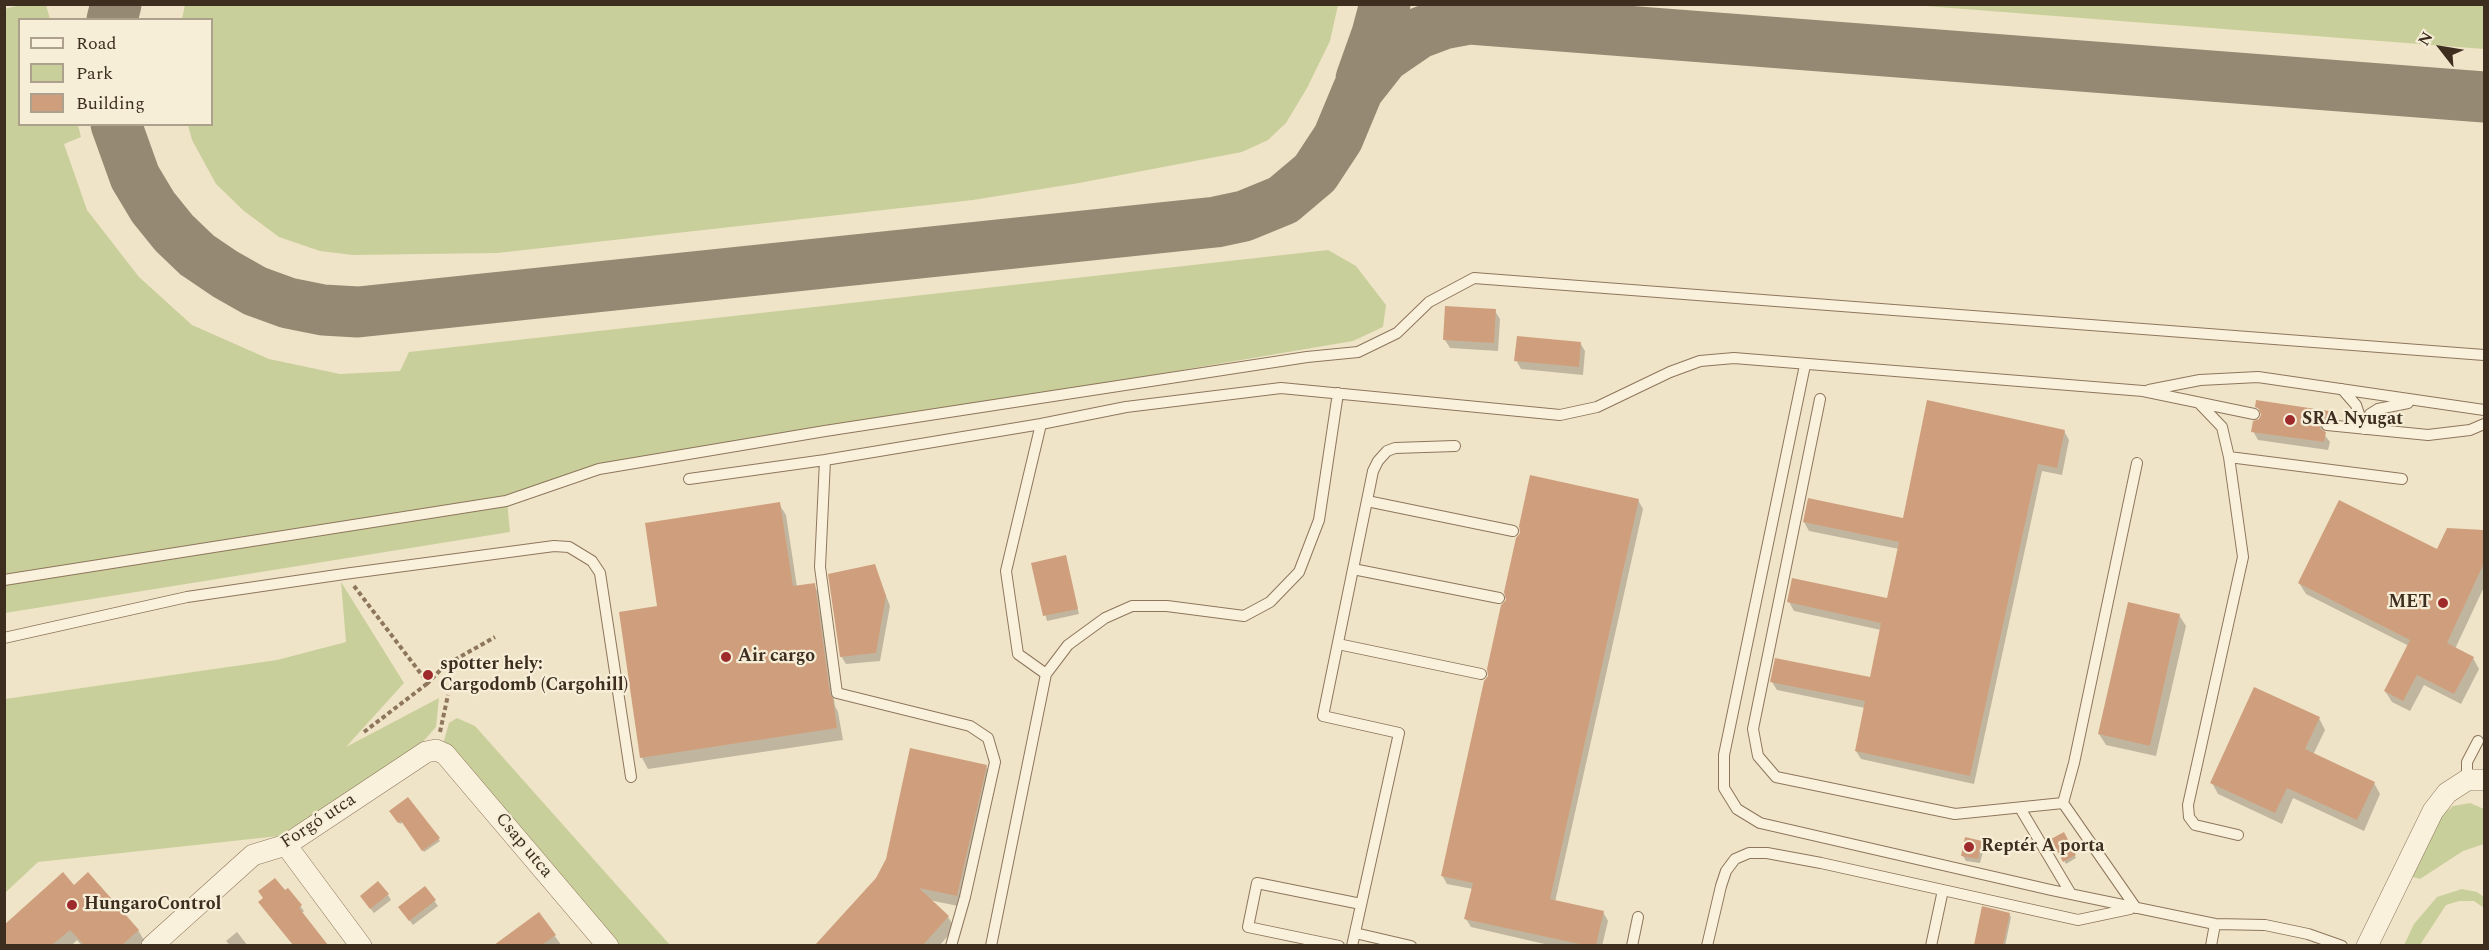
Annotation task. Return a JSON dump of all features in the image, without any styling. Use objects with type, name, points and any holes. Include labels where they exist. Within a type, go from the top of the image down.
[{"type":"street","name":"Forgó utca","points":[[152,945],[254,855],[286,845],[426,752],[436,750]]},
{"type":"street","name":"Csap utca","points":[[436,750],[445,754],[608,945]]},
{"type":"street","points":[[2367,945],[2433,811],[2447,793],[2476,780]]},
{"type":"street","points":[[286,845],[361,945]]},
{"type":"lane","points":[[4,580],[506,501],[599,469],[1306,357],[1358,352],[1397,333],[1429,302],[1474,278],[2484,355]]},
{"type":"lane","points":[[689,479],[825,460],[1041,424],[1126,406],[1281,388],[1560,415],[1597,407],[1670,372],[1700,361],[1734,358],[2143,391],[2254,414]]},
{"type":"lane","points":[[1805,365],[1724,755],[1724,788],[1737,809],[1760,823],[2071,894],[2215,924],[2265,925],[2308,934],[2342,945]]},
{"type":"lane","points":[[2143,391],[2200,380],[2258,377],[2484,410]]},
{"type":"lane","points":[[2342,389],[2356,405],[2364,429]]},
{"type":"lane","points":[[991,945],[1046,674],[1068,645],[1105,618],[1132,606],[1167,606],[1244,616],[1270,602],[1299,572],[1318,520],[1338,393]]},
{"type":"lane","points":[[1820,399],[1753,729],[1758,756],[1776,777],[1955,814],[2063,803]]},
{"type":"lane","points":[[2199,402],[2222,427],[2229,457],[2243,557],[2188,805],[2189,817],[2195,825],[2238,835]]},
{"type":"lane","points":[[2364,429],[2370,414],[2378,409],[2422,402]]},
{"type":"lane","points":[[1041,424],[1006,571],[1018,654],[1046,674]]},
{"type":"lane","points":[[2327,425],[2428,435],[2469,430],[2484,424]]},
{"type":"lane","points":[[1352,945],[1399,733],[1323,716],[1373,471],[1378,461],[1395,448],[1455,446]]},
{"type":"lane","points":[[2229,457],[2402,479]]},
{"type":"lane","points":[[825,460],[820,567],[837,693],[970,726],[988,738],[994,762],[966,897],[951,945]]},
{"type":"lane","points":[[2063,803],[2074,764],[2137,463]]},
{"type":"lane","points":[[1367,501],[1513,531]]},
{"type":"lane","points":[[4,638],[187,597],[554,546],[569,547],[582,552],[600,573],[631,777]]},
{"type":"lane","points":[[1353,569],[1498,598]]},
{"type":"lane","points":[[1338,644],[1481,674]]},
{"type":"lane","points":[[2476,780],[2467,762],[2478,741]]},
{"type":"lane","points":[[2063,803],[2136,908]]},
{"type":"lane","points":[[2020,808],[2071,894]]},
{"type":"lane","points":[[1707,945],[1720,886],[1726,871],[1735,859],[1749,853],[1778,855],[2078,920],[2136,908]]},
{"type":"lane","points":[[1338,945],[1248,927],[1257,884],[1361,904]]},
{"type":"lane","points":[[1931,945],[1943,890]]},
{"type":"lane","points":[[1632,945],[1638,918]]},
{"type":"lane","points":[[2211,945],[2215,924]]},
{"type":"lane","points":[[1354,933],[1411,945]]},
{"type":"path","points":[[344,574],[392,632],[428,683]]},
{"type":"path","points":[[364,732],[428,683],[444,666],[495,637]]},
{"type":"path","points":[[436,750],[448,694]]},
{"type":"green space","points":[[1338,4],[1330,41],[1307,88],[1286,123],[1268,140],[1242,152],[1079,183],[973,200],[497,253],[353,255],[320,251],[279,237],[244,211],[216,184],[192,140],[188,126],[213,126],[213,18],[182,18],[185,5]]},
{"type":"green space","points":[[21,5],[46,5],[50,18],[18,18],[18,126],[78,126],[81,137],[64,144],[87,210],[139,277],[192,325],[269,359],[340,374],[400,371],[409,352],[1328,250],[1356,266],[1386,305],[1383,327],[1353,341],[599,469],[507,501],[510,532],[5,613],[4,9]]},
{"type":"green space","points":[[1912,5],[2484,5],[2484,49]]},
{"type":"green space","points":[[341,582],[404,683],[346,747],[439,698],[436,727],[420,745],[279,836],[38,862],[5,893],[5,699],[277,660],[346,642]]},
{"type":"green space","points":[[457,718],[475,726],[670,945],[618,945],[443,744],[449,723]]},
{"type":"green space","points":[[2470,803],[2484,809],[2484,844],[2463,851],[2420,879],[2410,876],[2436,820],[2453,806]]},
{"type":"green space","points":[[2462,889],[2477,892],[2484,897],[2484,908],[2474,901],[2459,901],[2446,905],[2420,945],[2404,945],[2414,924],[2437,897]]},
{"type":"building","points":[[1445,306],[1496,309],[1494,343],[1443,340]]},
{"type":"building","points":[[1517,336],[1581,342],[1579,367],[1514,361]]},
{"type":"building","points":[[1927,400],[2065,430],[2057,468],[2038,464],[1970,776],[1855,751],[1865,701],[1770,682],[1775,658],[1870,677],[1881,623],[1787,602],[1792,578],[1887,598],[1899,542],[1803,522],[1808,498],[1903,518]]},
{"type":"building","name":"SRA Nyugat","points":[[2256,400],[2329,411],[2328,418],[2323,418],[2320,424],[2320,429],[2326,432],[2324,442],[2251,432],[2253,421],[2259,419],[2261,415],[2259,409],[2255,407]]},
{"type":"building","points":[[1530,475],[1639,499],[1550,899],[1604,911],[1596,945],[1584,945],[1464,919],[1473,883],[1441,876],[1484,681],[1488,676],[1487,669],[1501,605],[1506,600],[1504,592],[1516,538],[1520,533],[1519,526]]},
{"type":"building","points":[[2339,500],[2437,549],[2447,528],[2484,530],[2484,563],[2447,643],[2474,657],[2454,694],[2417,675],[2403,701],[2384,691],[2410,640],[2298,583]]},
{"type":"building","name":"Air cargo","points":[[780,502],[793,586],[815,583],[830,694],[833,699],[837,728],[640,758],[619,612],[657,606],[645,523]]},
{"type":"building","points":[[1066,555],[1078,609],[1043,616],[1031,563]]},
{"type":"building","points":[[875,564],[886,596],[876,653],[840,657],[828,574]]},
{"type":"building","points":[[2128,602],[2180,614],[2150,746],[2098,734]]},
{"type":"building","points":[[2254,687],[2320,717],[2305,749],[2375,782],[2357,820],[2287,788],[2275,813],[2210,783]]},
{"type":"building","points":[[910,748],[987,765],[957,896],[919,888],[949,916],[923,945],[815,945],[876,878],[886,859]]},
{"type":"building","points":[[408,797],[440,838],[422,851],[401,821],[398,823],[389,811]]},
{"type":"building","points":[[2064,832],[2076,855],[2063,862],[2051,839]]},
{"type":"building","name":"Reptér A porta","points":[[1965,837],[1982,841],[1978,859],[1961,856]]},
{"type":"building","name":"HungaroControl","points":[[63,872],[74,885],[88,872],[139,930],[122,945],[84,945],[70,930],[52,945],[4,945],[4,925]]},
{"type":"building","points":[[275,878],[285,890],[288,888],[302,905],[299,908],[328,945],[293,945],[258,902],[263,898],[258,891]]},
{"type":"building","points":[[378,881],[389,894],[370,909],[360,896]]},
{"type":"building","points":[[425,886],[436,900],[409,921],[398,907]]},
{"type":"building","points":[[1982,906],[2010,913],[2003,945],[1974,945]]},
{"type":"building","points":[[539,912],[556,935],[542,945],[494,945]]},
{"type":"taxiway","points":[[112,18],[116,4]]},
{"type":"taxiway","points":[[1361,79],[1385,4]]},
{"type":"taxiway","points":[[117,126],[135,177],[153,207],[174,233],[197,255],[255,291],[288,303],[323,310],[358,312],[1216,222],[1244,216],[1283,200],[1315,173],[1338,138],[1358,90],[1384,57],[1419,33],[1443,24],[1470,19],[2484,97]]},
{"type":"place","name":"SRA Nyugat","points":[[2290,420]]},
{"type":"place","name":"MET","points":[[2443,603]]},
{"type":"place","name":"Air cargo","points":[[726,657]]},
{"type":"place","name":"spotter hely: Cargodomb (Cargohill)","points":[[428,675]]},
{"type":"place","name":"Reptér A porta","points":[[1969,847]]},
{"type":"place","name":"HungaroControl","points":[[72,905]]}]
